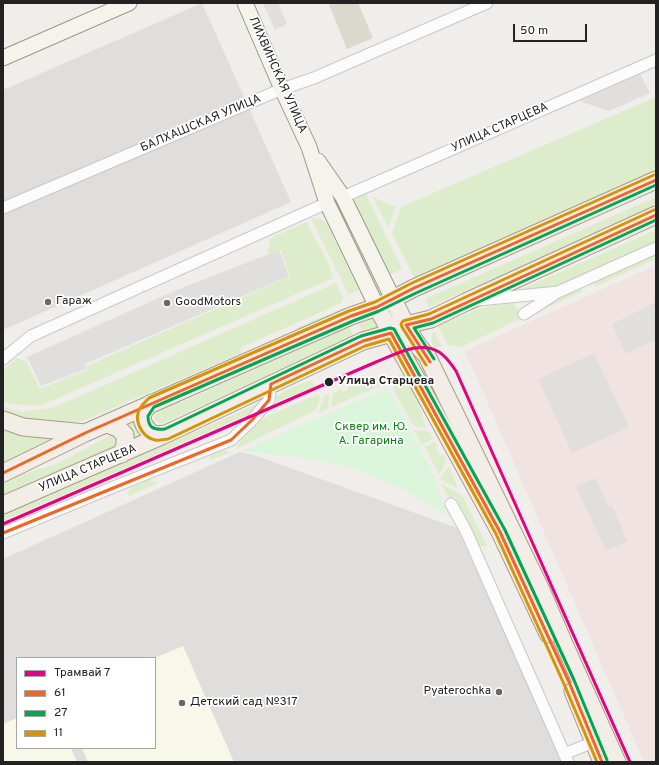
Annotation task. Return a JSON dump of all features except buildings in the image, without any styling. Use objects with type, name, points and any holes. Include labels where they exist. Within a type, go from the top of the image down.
[{"type":"main road","points":[[3,58],[129,3]]},
{"type":"main road","name":"ЛИХВИНСКАЯ УЛИЦА","points":[[246,3],[282,89],[309,146]]},
{"type":"main road","points":[[309,146],[343,197],[392,299],[399,329],[500,532],[565,646],[618,762]]},
{"type":"main road","points":[[309,146],[327,203],[377,307],[427,356]]},
{"type":"main road","points":[[3,473],[151,403],[351,316],[377,307],[656,180]]},
{"type":"main road","name":"УЛИЦА СТАРЦЕВА","points":[[3,505],[122,454],[364,341],[431,319],[656,215]]},
{"type":"main road","points":[[431,319],[425,334],[427,356],[538,598],[569,682],[602,762]]},
{"type":"main road","points":[[151,403],[144,411],[144,425],[156,435],[166,434]]},
{"type":"main road","points":[[3,420],[23,427],[85,433]]},
{"type":"main road","points":[[106,424],[118,428],[125,435],[125,444],[122,454]]},
{"type":"street","name":"БАЛХАШСКАЯ УЛИЦА","points":[[3,208],[282,89],[314,78],[487,3]]},
{"type":"street","name":"УЛИЦА СТАРЦЕВА","points":[[343,197],[656,60]]},
{"type":"street","points":[[3,359],[31,336],[327,203]]},
{"type":"street","points":[[524,314],[558,292],[656,248]]},
{"type":"street","points":[[466,302],[558,292]]},
{"type":"street","points":[[3,534],[116,486],[232,440],[269,400],[271,384]]},
{"type":"street","points":[[451,504],[466,531],[566,758],[594,742]]},
{"type":"shaded area","points":[[202,3],[291,202],[3,330],[3,90]]},
{"type":"shaded area","points":[[263,3],[278,3],[287,24],[275,30]]},
{"type":"shaded area","points":[[333,3],[358,3],[373,38],[347,49],[329,5]]},
{"type":"shaded area","points":[[640,74],[650,93],[609,111],[579,101]]},
{"type":"shaded area","points":[[279,250],[289,276],[85,364],[86,369],[41,386],[27,357],[174,291]]},
{"type":"shaded area","points":[[656,265],[656,762],[644,762],[465,351]]},
{"type":"shaded area","points":[[656,302],[656,339],[626,354],[612,324]]},
{"type":"shaded area","points":[[594,353],[629,427],[572,453],[538,379]]},
{"type":"shaded area","points":[[240,452],[254,455],[457,528],[563,762],[3,762],[3,559]]},
{"type":"shaded area","points":[[595,478],[608,506],[611,505],[628,541],[606,551],[576,487]]},
{"type":"shaded area","name":"Детский сад №317","points":[[183,646],[234,762],[88,762],[82,749],[156,749],[156,658]]},
{"type":"shaded area","points":[[16,718],[16,749],[71,749],[77,762],[3,762],[3,724]]},
{"type":"green space","points":[[656,97],[656,175],[416,281],[392,234],[401,207]]},
{"type":"green space","points":[[365,192],[402,269],[390,275],[354,204],[357,196]]},
{"type":"green space","points":[[373,197],[396,207],[388,227]]},
{"type":"green space","points":[[656,197],[656,208],[429,307],[425,299]]},
{"type":"green space","points":[[311,219],[321,219],[326,223],[359,290],[349,295]]},
{"type":"green space","points":[[306,222],[328,262],[333,278],[42,405],[32,406],[3,402],[3,370],[17,358],[26,361],[40,389],[87,370],[87,366],[290,276],[281,250],[267,254],[271,238]]},
{"type":"green space","points":[[656,230],[656,242],[557,286],[547,289],[517,291]]},
{"type":"green space","points":[[656,254],[656,259],[595,287],[595,282]]},
{"type":"green space","points":[[336,283],[343,298],[341,303],[240,348],[241,353],[83,421],[49,426],[3,415],[3,407],[23,412],[55,407]]},
{"type":"green space","points":[[580,289],[583,291],[532,315],[548,303]]},
{"type":"green space","points":[[513,302],[520,313],[520,319],[461,347],[448,345],[438,326],[477,309]]},
{"type":"green space","points":[[344,308],[346,313],[319,323],[296,328]]},
{"type":"green space","points":[[371,319],[375,320],[379,327],[378,331],[365,336],[359,325]]},
{"type":"green space","points":[[350,327],[354,337],[164,423],[158,423],[154,419],[158,411],[166,406],[184,401]]},
{"type":"green space","points":[[434,331],[442,346],[434,348],[431,340]]},
{"type":"green space","points":[[422,366],[484,484],[418,367]]},
{"type":"green space","points":[[399,374],[402,374],[411,385],[420,407],[426,428],[414,426],[397,397],[394,385],[395,379]]},
{"type":"green space","points":[[374,376],[383,379],[380,386],[331,407],[333,394],[341,389],[343,392],[348,390],[348,387]]},
{"type":"green space","points":[[312,380],[315,387],[271,404],[278,395],[283,392]]},
{"type":"green space","name":"Сквер им. Ю. А. Гагарина","points":[[388,388],[434,476],[447,516],[401,488],[353,468],[313,459],[242,451]]},
{"type":"green space","points":[[318,394],[320,398],[316,410],[236,449],[241,439],[257,421]]},
{"type":"green space","points":[[329,394],[328,409],[318,413],[324,396]]},
{"type":"green space","points":[[261,402],[254,411],[245,416],[3,521],[3,514]]},
{"type":"green space","points":[[140,417],[148,436],[131,447],[122,426]]},
{"type":"green space","points":[[3,426],[59,436],[3,463]]},
{"type":"green space","points":[[414,430],[430,432],[433,439],[421,444]]},
{"type":"green space","points":[[111,435],[119,440],[117,445],[112,448],[3,496],[3,483],[23,474],[57,464]]},
{"type":"green space","points":[[435,442],[437,445],[435,448],[440,456],[443,454],[446,462],[439,475],[425,447]]},
{"type":"green space","points":[[220,449],[224,449],[229,453],[211,460],[209,455]]},
{"type":"green space","points":[[449,466],[458,489],[440,479]]},
{"type":"green space","points":[[149,480],[158,483],[129,496],[127,494],[130,488]]},
{"type":"green space","points":[[442,484],[462,495],[487,546],[477,547],[455,497],[449,498],[441,485]]},
{"type":"tram line","name":"7","points":[[3,524],[391,356],[415,348],[432,349],[444,356],[456,371],[630,762]]},
{"type":"transit line","name":"11","points":[[597,762],[564,684],[496,534],[389,339],[365,346],[168,439],[151,439],[141,430],[137,417],[142,405],[149,398],[349,311],[375,302],[412,283],[654,175]]},
{"type":"transit line","name":"61","points":[[3,473],[85,433],[351,316],[377,307],[414,288],[656,180]]},
{"type":"transit line","name":"27","points":[[607,760],[574,680],[505,530],[394,329],[390,328],[361,336],[165,429],[158,429],[150,426],[148,416],[154,407],[379,311],[656,185]]},
{"type":"transit line","name":"11","points":[[426,365],[402,327],[401,324],[403,321],[429,314],[654,210]]},
{"type":"transit line","name":"61","points":[[430,362],[406,325],[431,319],[656,215]]},
{"type":"transit line","name":"27","points":[[434,359],[414,328],[433,323],[656,220]]},
{"type":"transit line","name":"61","points":[[3,533],[231,440],[252,420],[269,400],[271,384],[363,341],[391,333],[500,532],[569,682],[602,762]]},
{"type":"place","name":"Гараж","points":[[48,302]]},
{"type":"place","name":"GoodMotors","points":[[167,303]]},
{"type":"place","name":"Улица Старцева","points":[[329,382]]},
{"type":"place","name":"Pyaterochka","points":[[499,692]]},
{"type":"place","name":"Детский сад №317","points":[[182,703]]}]
